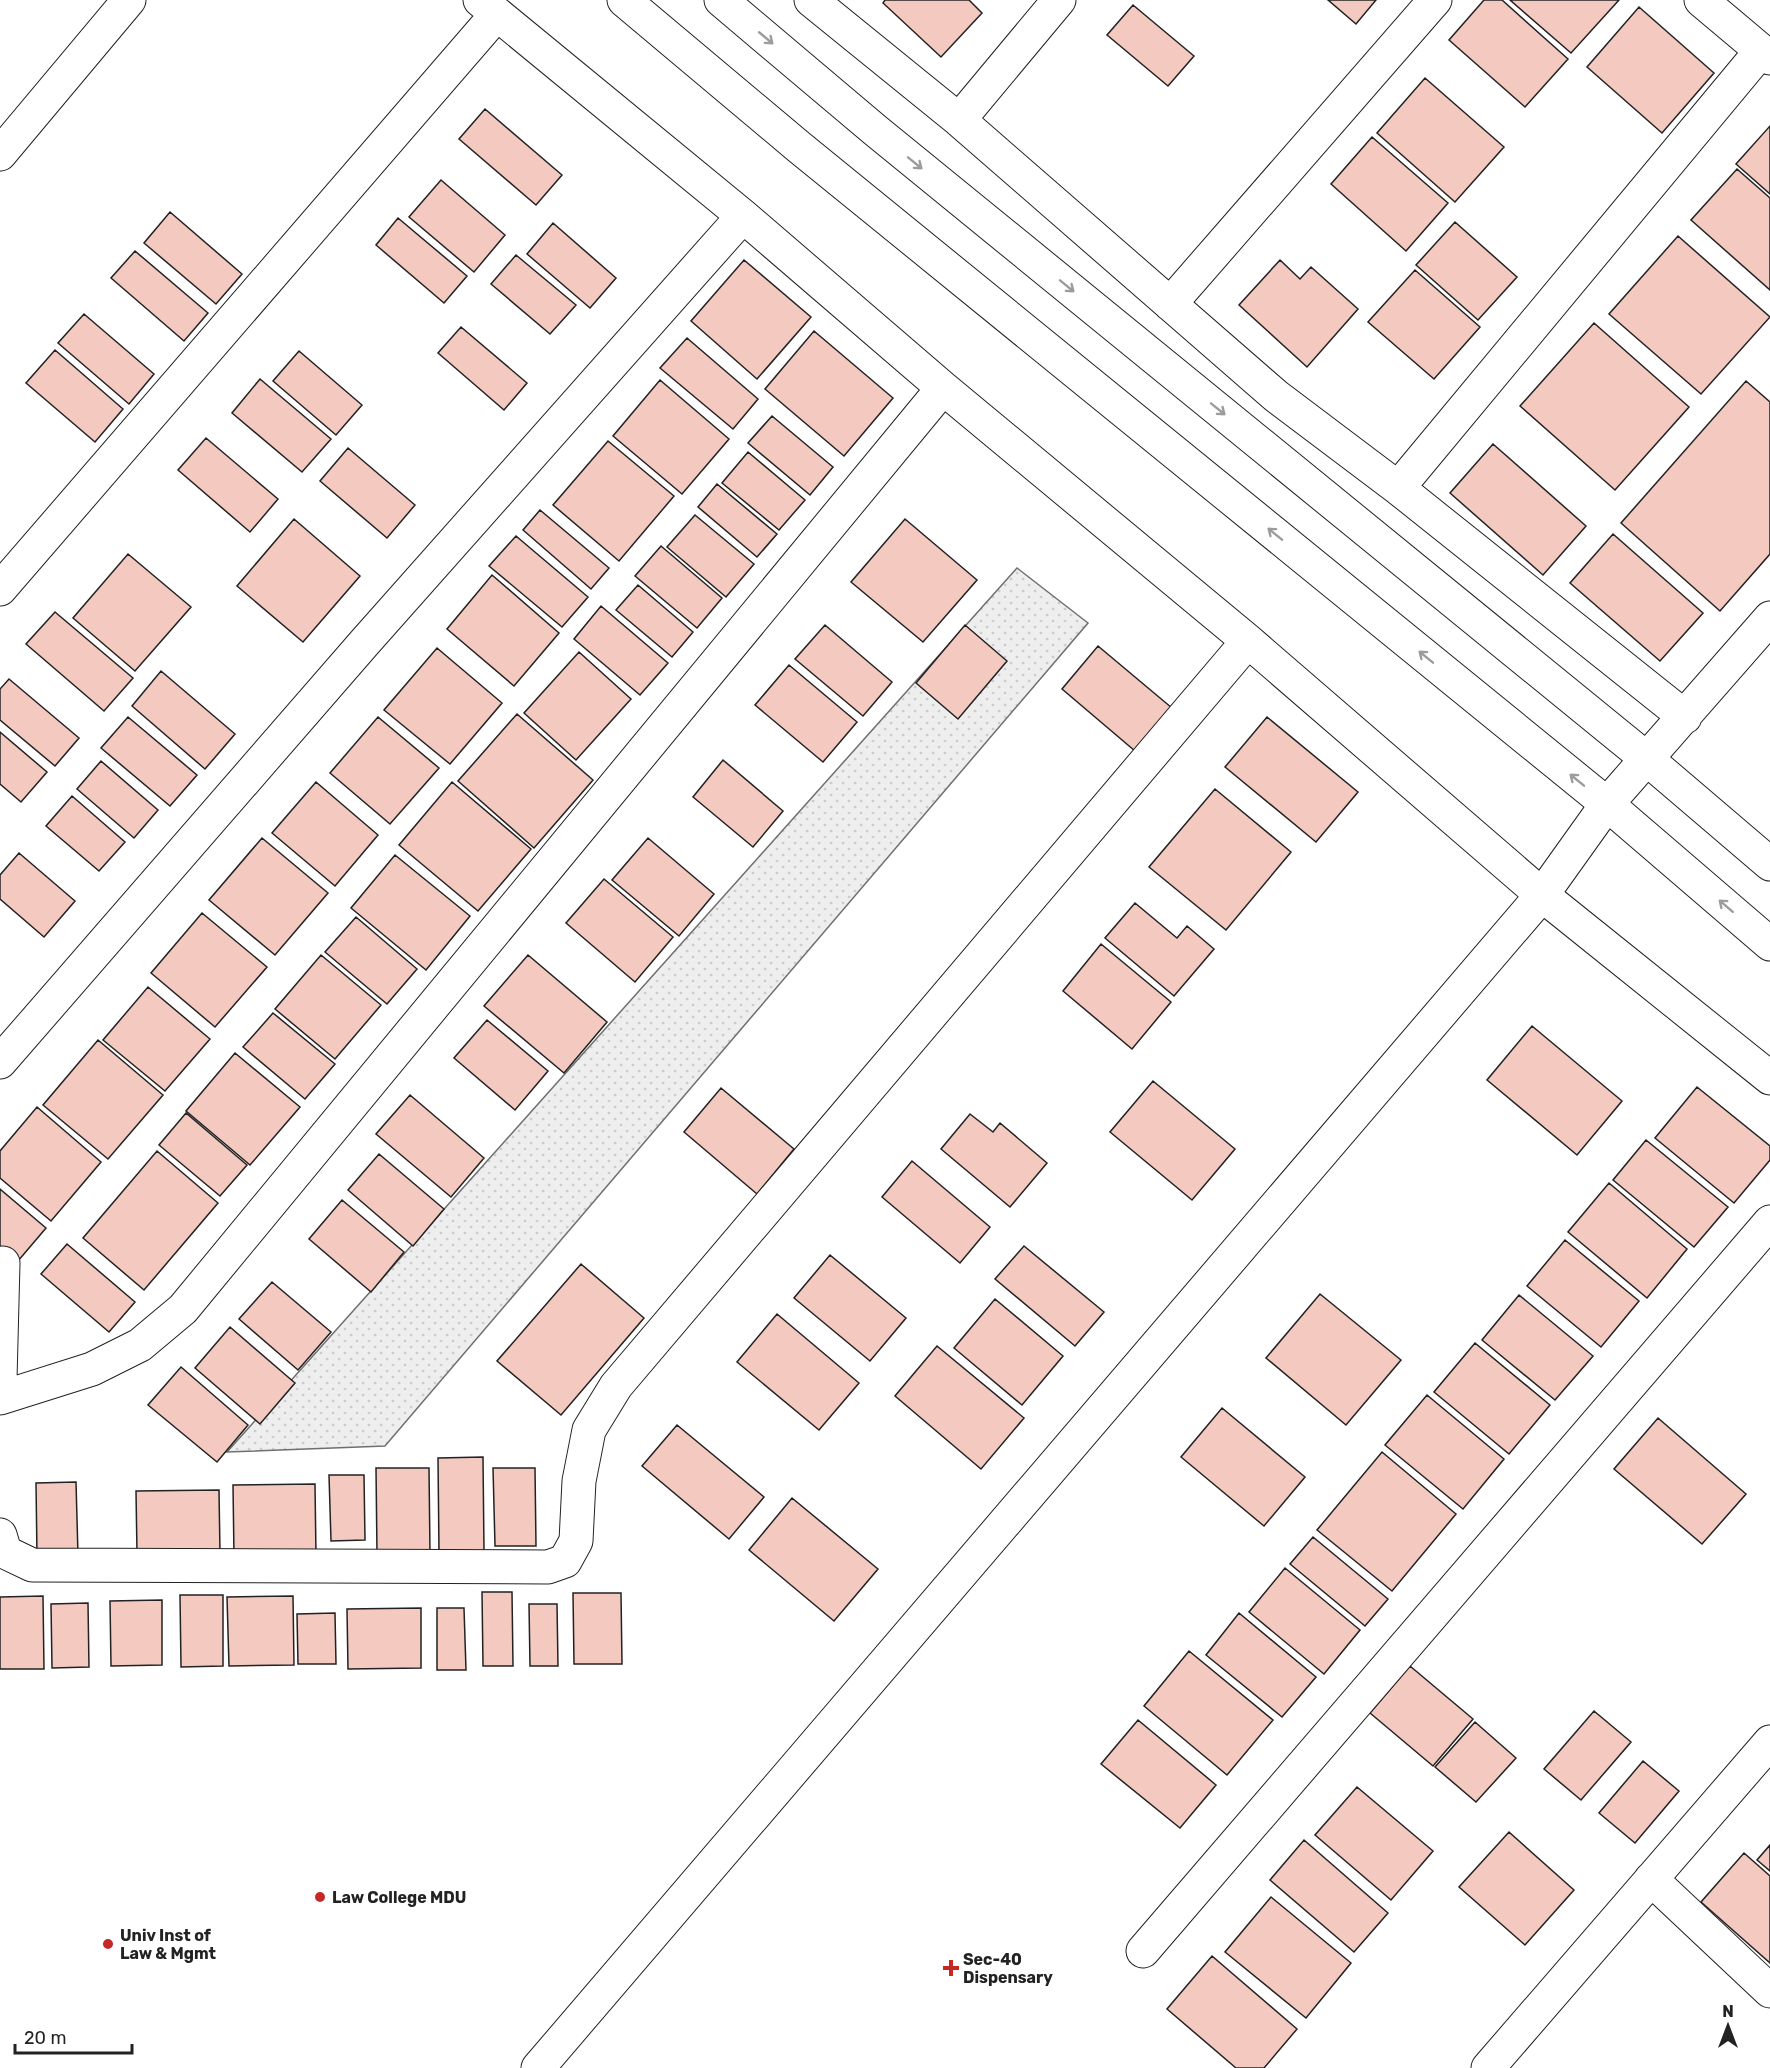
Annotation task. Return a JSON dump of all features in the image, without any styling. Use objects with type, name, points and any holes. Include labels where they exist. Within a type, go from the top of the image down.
[{"type":"street","points":[[0,154],[129,0]]},
{"type":"street","points":[[624,0],[808,155],[1607,804],[1770,944]]},
{"type":"street","points":[[721,0],[885,138],[1647,759],[1770,864]]},
{"type":"street","points":[[811,0],[959,120],[1276,396],[1398,488],[1685,717]]},
{"type":"street","points":[[959,120],[1059,0]]},
{"type":"street","points":[[1170,304],[1435,0]]},
{"type":"street","points":[[1398,488],[1766,54],[1701,0]]},
{"type":"street","points":[[0,589],[488,7],[743,216],[943,388],[1248,641],[1542,895],[1770,1078]]},
{"type":"street","points":[[0,1062],[365,642],[743,216]]},
{"type":"street","points":[[0,1398],[92,1369],[140,1345],[183,1309],[943,388]]},
{"type":"street","points":[[538,2068],[1542,895],[1607,804],[1770,618]]},
{"type":"street","points":[[0,1535],[5,1552],[32,1565],[548,1567],[565,1561],[576,1540],[579,1481],[589,1430],[616,1386],[1248,641]]},
{"type":"street","points":[[1143,1951],[1770,1222]]},
{"type":"street","points":[[0,1380],[3,1263]]},
{"type":"street","points":[[1488,2068],[1770,1742]]},
{"type":"street","points":[[1651,1879],[1770,1991]]},
{"type":"shaded area","points":[[1017,568],[1088,623],[385,1446],[227,1452]]},
{"type":"building","points":[[885,0],[969,0],[982,13],[941,57],[883,3]]},
{"type":"building","points":[[1328,0],[1376,0],[1356,24]]},
{"type":"building","points":[[1484,0],[1502,0],[1568,59],[1525,107],[1449,40]]},
{"type":"building","points":[[1510,0],[1619,0],[1571,53]]},
{"type":"building","points":[[1133,5],[1194,56],[1168,86],[1107,35]]},
{"type":"building","points":[[1639,7],[1714,73],[1662,133],[1587,67]]},
{"type":"building","points":[[1425,78],[1504,147],[1455,202],[1377,133]]},
{"type":"building","points":[[485,109],[562,175],[536,205],[459,139]]},
{"type":"building","points":[[1770,126],[1770,194],[1736,164]]},
{"type":"building","points":[[1372,137],[1448,203],[1406,251],[1331,184]]},
{"type":"building","points":[[1737,169],[1770,198],[1770,290],[1691,220]]},
{"type":"building","points":[[441,180],[505,235],[474,272],[409,217]]},
{"type":"building","points":[[170,212],[242,274],[216,304],[144,243]]},
{"type":"building","points":[[398,218],[467,276],[444,303],[376,245]]},
{"type":"building","points":[[1455,222],[1517,277],[1478,320],[1416,265]]},
{"type":"building","points":[[553,223],[616,278],[590,308],[527,254]]},
{"type":"building","points":[[1678,236],[1770,317],[1701,394],[1609,314]]},
{"type":"building","points":[[135,251],[208,313],[184,341],[111,278]]},
{"type":"building","points":[[516,255],[576,305],[550,334],[491,284]]},
{"type":"building","points":[[744,260],[811,317],[757,379],[691,321]]},
{"type":"building","points":[[1280,260],[1300,279],[1311,267],[1358,309],[1307,367],[1239,305]]},
{"type":"building","points":[[1415,270],[1480,327],[1434,379],[1368,322]]},
{"type":"building","points":[[84,314],[154,374],[129,404],[58,343]]},
{"type":"building","points":[[1594,323],[1689,407],[1615,490],[1520,406]]},
{"type":"building","points":[[461,327],[527,383],[504,410],[438,353]]},
{"type":"building","points":[[814,331],[893,398],[844,456],[765,389]]},
{"type":"building","points":[[687,338],[758,399],[733,429],[660,368]]},
{"type":"building","points":[[55,350],[123,409],[95,442],[26,383]]},
{"type":"building","points":[[299,351],[362,405],[336,435],[273,381]]},
{"type":"building","points":[[260,379],[331,439],[302,472],[232,413]]},
{"type":"building","points":[[660,380],[729,439],[682,494],[613,436]]},
{"type":"building","points":[[1746,381],[1770,402],[1770,554],[1720,611],[1621,523]]},
{"type":"building","points":[[772,416],[833,467],[810,495],[748,443]]},
{"type":"building","points":[[206,438],[278,499],[250,532],[178,470]]},
{"type":"building","points":[[608,441],[674,496],[619,561],[553,505]]},
{"type":"building","points":[[1493,444],[1586,526],[1543,575],[1450,493]]},
{"type":"building","points":[[348,448],[415,505],[387,538],[320,481]]},
{"type":"building","points":[[748,452],[805,500],[779,530],[722,483]]},
{"type":"building","points":[[717,484],[777,534],[757,557],[698,507]]},
{"type":"building","points":[[540,510],[609,568],[591,589],[523,530]]},
{"type":"building","points":[[695,515],[754,564],[726,597],[667,547]]},
{"type":"building","points":[[294,519],[360,576],[303,642],[237,586]]},
{"type":"building","points":[[905,519],[977,580],[923,642],[851,582]]},
{"type":"building","points":[[1613,534],[1703,613],[1660,661],[1570,583]]},
{"type":"building","points":[[516,536],[588,597],[562,627],[489,566]]},
{"type":"building","points":[[661,546],[722,598],[697,628],[635,576]]},
{"type":"building","points":[[128,554],[191,607],[135,671],[73,618]]},
{"type":"building","points":[[492,575],[559,633],[514,686],[447,629]]},
{"type":"building","points":[[638,585],[693,632],[672,657],[616,610]]},
{"type":"building","points":[[601,606],[668,663],[640,695],[574,639]]},
{"type":"building","points":[[55,612],[133,678],[104,711],[26,644]]},
{"type":"building","points":[[825,625],[892,682],[863,716],[795,659]]},
{"type":"building","points":[[965,625],[1007,661],[958,719],[916,683]]},
{"type":"building","points":[[1098,646],[1172,708],[1135,751],[1062,689]]},
{"type":"building","points":[[437,648],[502,703],[450,764],[384,710]]},
{"type":"building","points":[[579,652],[631,699],[576,760],[524,713]]},
{"type":"building","points":[[789,665],[857,722],[823,762],[755,705]]},
{"type":"building","points":[[161,671],[235,734],[205,769],[132,706]]},
{"type":"building","points":[[9,679],[79,738],[55,766],[0,720],[0,689]]},
{"type":"building","points":[[517,714],[593,780],[534,848],[458,781]]},
{"type":"building","points":[[128,717],[197,775],[170,806],[101,748]]},
{"type":"building","points":[[378,717],[439,768],[390,824],[330,773]]},
{"type":"building","points":[[1267,717],[1358,792],[1316,842],[1225,767]]},
{"type":"building","points":[[0,732],[47,772],[21,802],[0,784]]},
{"type":"building","points":[[723,760],[783,811],[753,847],[693,797]]},
{"type":"building","points":[[101,761],[158,810],[134,838],[77,789]]},
{"type":"building","points":[[316,782],[378,835],[335,886],[272,833]]},
{"type":"building","points":[[452,782],[531,849],[478,911],[399,845]]},
{"type":"building","points":[[1215,789],[1291,852],[1226,930],[1149,867]]},
{"type":"building","points":[[72,796],[125,842],[99,871],[46,826]]},
{"type":"building","points":[[262,838],[328,893],[275,955],[209,900]]},
{"type":"building","points":[[648,838],[714,894],[679,936],[612,880]]},
{"type":"building","points":[[19,853],[75,901],[44,937],[0,899],[0,875]]},
{"type":"building","points":[[395,855],[470,916],[426,970],[351,908]]},
{"type":"building","points":[[604,879],[673,937],[635,982],[566,923]]},
{"type":"building","points":[[1135,903],[1177,938],[1187,926],[1214,949],[1174,996],[1105,938]]},
{"type":"building","points":[[202,913],[267,967],[215,1027],[151,973]]},
{"type":"building","points":[[356,917],[417,969],[387,1004],[325,952]]},
{"type":"building","points":[[1101,944],[1171,1002],[1132,1049],[1063,991]]},
{"type":"building","points":[[321,955],[381,1005],[335,1059],[275,1009]]},
{"type":"building","points":[[528,955],[607,1022],[564,1073],[484,1006]]},
{"type":"building","points":[[148,987],[210,1039],[165,1091],[103,1040]]},
{"type":"building","points":[[273,1013],[335,1064],[305,1099],[243,1047]]},
{"type":"building","points":[[487,1020],[548,1071],[515,1110],[454,1058]]},
{"type":"building","points":[[1532,1026],[1622,1101],[1577,1155],[1487,1080]]},
{"type":"building","points":[[98,1040],[163,1095],[108,1159],[43,1105]]},
{"type":"building","points":[[235,1053],[300,1107],[250,1165],[186,1111]]},
{"type":"building","points":[[1153,1081],[1235,1149],[1192,1200],[1110,1132]]},
{"type":"building","points":[[1697,1087],[1770,1146],[1770,1160],[1734,1203],[1655,1138]]},
{"type":"building","points":[[721,1088],[794,1149],[757,1194],[684,1132]]},
{"type":"building","points":[[410,1095],[484,1158],[451,1197],[376,1134]]},
{"type":"building","points":[[37,1107],[101,1162],[51,1221],[0,1178],[0,1151]]},
{"type":"building","points":[[186,1113],[247,1165],[220,1196],[159,1145]]},
{"type":"building","points":[[970,1114],[993,1132],[1000,1123],[1047,1163],[1010,1207],[941,1149]]},
{"type":"building","points":[[1646,1140],[1728,1207],[1694,1247],[1613,1180]]},
{"type":"building","points":[[157,1151],[218,1203],[144,1290],[83,1238]]},
{"type":"building","points":[[379,1154],[444,1209],[413,1246],[348,1190]]},
{"type":"building","points":[[912,1161],[990,1227],[960,1263],[882,1197]]},
{"type":"building","points":[[1609,1183],[1687,1249],[1647,1298],[1568,1232]]},
{"type":"building","points":[[0,1189],[46,1228],[18,1261],[0,1246]]},
{"type":"building","points":[[342,1200],[404,1252],[371,1292],[309,1239]]},
{"type":"building","points":[[1565,1240],[1639,1301],[1601,1347],[1527,1286]]},
{"type":"building","points":[[67,1244],[135,1302],[109,1332],[41,1274]]},
{"type":"building","points":[[1024,1246],[1104,1312],[1075,1346],[995,1279]]},
{"type":"building","points":[[830,1255],[906,1318],[870,1361],[794,1298]]},
{"type":"building","points":[[581,1264],[644,1318],[561,1415],[497,1361]]},
{"type":"building","points":[[272,1282],[331,1332],[298,1370],[239,1319]]},
{"type":"building","points":[[1320,1294],[1401,1360],[1346,1425],[1266,1358]]},
{"type":"building","points":[[1519,1295],[1593,1356],[1555,1400],[1482,1340]]},
{"type":"building","points":[[995,1299],[1063,1356],[1022,1405],[954,1348]]},
{"type":"building","points":[[777,1314],[859,1383],[819,1430],[737,1362]]},
{"type":"building","points":[[230,1327],[295,1383],[260,1424],[195,1368]]},
{"type":"building","points":[[1475,1343],[1550,1405],[1509,1454],[1434,1392]]},
{"type":"building","points":[[937,1346],[1024,1418],[981,1469],[895,1396]]},
{"type":"building","points":[[181,1367],[248,1425],[217,1462],[148,1405]]},
{"type":"building","points":[[1427,1395],[1504,1459],[1463,1509],[1385,1445]]},
{"type":"building","points":[[1222,1408],[1305,1477],[1264,1526],[1181,1457]]},
{"type":"building","points":[[1658,1418],[1746,1494],[1702,1544],[1614,1469]]},
{"type":"building","points":[[677,1425],[764,1497],[729,1539],[642,1466]]},
{"type":"building","points":[[1382,1452],[1456,1514],[1392,1591],[1317,1530]]},
{"type":"building","points":[[483,1457],[484,1551],[439,1552],[438,1458]]},
{"type":"building","points":[[376,1468],[429,1468],[430,1553],[377,1554]]},
{"type":"building","points":[[493,1468],[535,1468],[536,1546],[495,1546]]},
{"type":"building","points":[[329,1475],[364,1475],[365,1540],[331,1541]]},
{"type":"building","points":[[76,1482],[78,1555],[37,1556],[36,1483]]},
{"type":"building","points":[[315,1484],[316,1556],[234,1557],[233,1485]]},
{"type":"building","points":[[219,1490],[220,1553],[137,1554],[136,1491]]},
{"type":"building","points":[[792,1498],[878,1569],[834,1621],[749,1550]]},
{"type":"building","points":[[1313,1537],[1388,1599],[1365,1626],[1290,1564]]},
{"type":"building","points":[[1285,1568],[1360,1630],[1324,1674],[1249,1612]]},
{"type":"building","points":[[482,1592],[512,1592],[513,1666],[483,1666]]},
{"type":"building","points":[[573,1593],[621,1593],[622,1664],[574,1664]]},
{"type":"building","points":[[180,1595],[223,1595],[223,1666],[181,1667]]},
{"type":"building","points":[[43,1596],[44,1669],[0,1669],[0,1597]]},
{"type":"building","points":[[293,1596],[294,1665],[229,1666],[227,1597]]},
{"type":"building","points":[[162,1600],[162,1665],[111,1666],[110,1601]]},
{"type":"building","points":[[88,1603],[89,1667],[52,1668],[51,1604]]},
{"type":"building","points":[[529,1604],[557,1604],[558,1666],[530,1666]]},
{"type":"building","points":[[421,1608],[421,1668],[348,1669],[347,1609]]},
{"type":"building","points":[[437,1608],[464,1608],[466,1670],[437,1670]]},
{"type":"building","points":[[335,1613],[336,1664],[298,1664],[297,1614]]},
{"type":"building","points":[[1239,1613],[1316,1677],[1282,1717],[1206,1655]]},
{"type":"building","points":[[1189,1651],[1273,1720],[1227,1775],[1144,1706]]},
{"type":"building","points":[[1410,1666],[1473,1719],[1433,1766],[1370,1713]]},
{"type":"building","points":[[1594,1711],[1631,1742],[1581,1800],[1544,1769]]},
{"type":"building","points":[[1138,1720],[1216,1785],[1180,1828],[1101,1764]]},
{"type":"building","points":[[1475,1722],[1516,1758],[1476,1802],[1435,1767]]},
{"type":"building","points":[[1643,1761],[1679,1791],[1635,1843],[1599,1813]]},
{"type":"building","points":[[1357,1787],[1433,1851],[1391,1900],[1315,1835]]},
{"type":"building","points":[[1509,1832],[1574,1890],[1525,1945],[1459,1887]]},
{"type":"building","points":[[1304,1840],[1388,1913],[1354,1952],[1270,1880]]},
{"type":"building","points":[[1770,1845],[1770,1871],[1757,1860]]},
{"type":"building","points":[[1744,1853],[1770,1876],[1770,1963],[1701,1902]]},
{"type":"building","points":[[1271,1897],[1351,1963],[1306,2018],[1225,1952]]},
{"type":"building","points":[[1212,1956],[1297,2029],[1264,2068],[1236,2068],[1167,2009]]},
{"type":"place","name":"Law College MDU","points":[[320,1897]]},
{"type":"place","name":"Univ Inst of Law & Mgmt","points":[[108,1944]]},
{"type":"place","name":"Sec-40 Dispensary","points":[[951,1968]]}]
